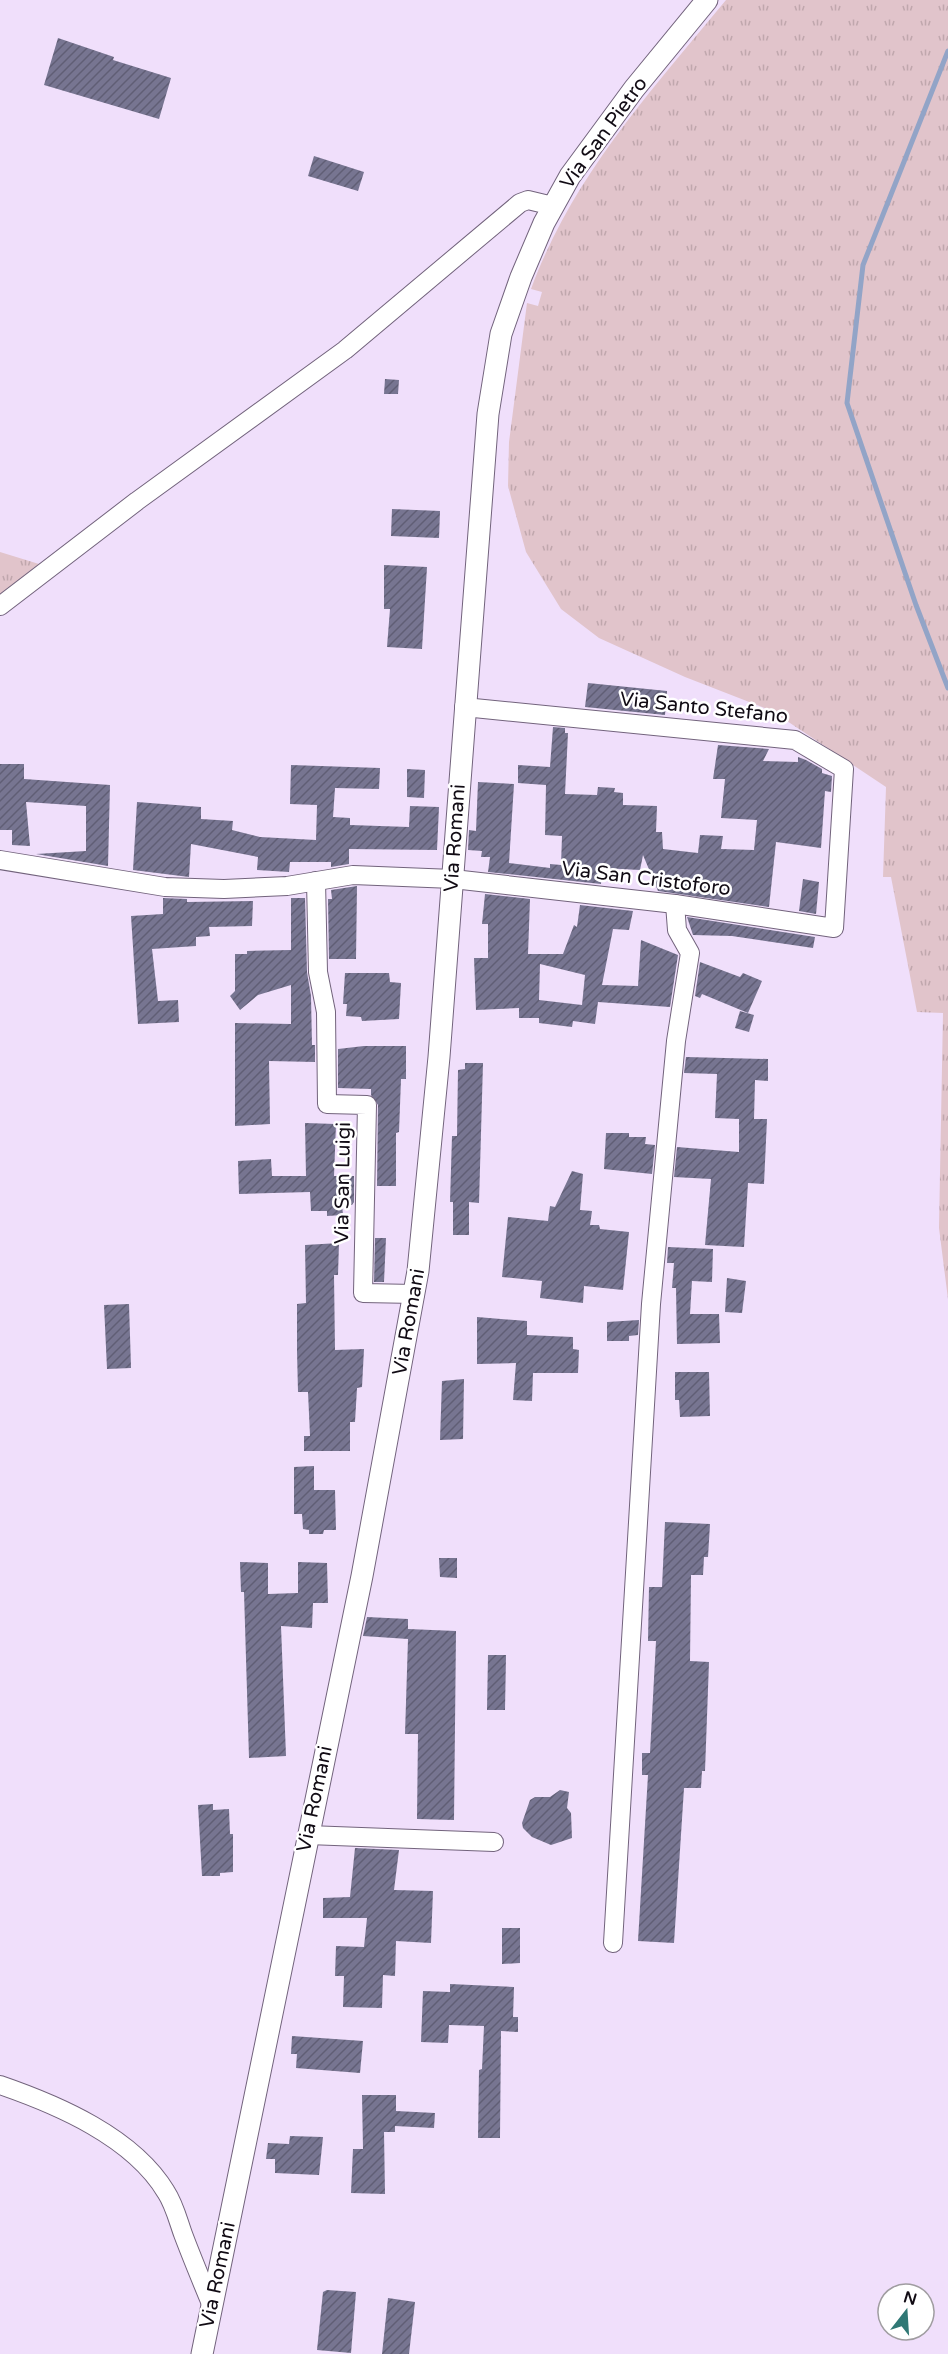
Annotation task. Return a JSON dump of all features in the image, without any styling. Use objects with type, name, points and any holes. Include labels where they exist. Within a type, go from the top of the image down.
[{"type":"street","name":"Via San Pietro","points":[[520,277],[553,206],[570,176],[707,0]]},
{"type":"street","points":[[0,606],[137,501],[345,350],[520,203],[528,200],[553,206]]},
{"type":"street","name":"Via Romani","points":[[202,2354],[362,1576],[415,1294],[425,1220],[488,414],[501,334],[520,277]]},
{"type":"street","name":"Via Santo Stefano","points":[[464,707],[795,740],[844,769],[834,928]]},
{"type":"street","name":"Via San Cristoforo","points":[[0,860],[165,887],[224,889],[287,886],[352,875],[453,879],[675,904],[834,928]]},
{"type":"street","name":"Via San Luigi","points":[[316,881],[318,972],[326,1012],[327,1104],[367,1106],[363,1293],[415,1294]]},
{"type":"street","points":[[613,1942],[651,1304],[676,1041],[690,953],[677,930],[675,904]]},
{"type":"street","points":[[308,1835],[494,1842]]},
{"type":"street","points":[[0,2085],[32,2096],[93,2127],[130,2149],[148,2166],[167,2193],[212,2306]]},
{"type":"green space","points":[[726,0],[948,0],[948,1299],[939,1228],[943,1013],[917,1012],[891,877],[883,877],[886,787],[772,711],[685,677],[599,638],[561,609],[526,552],[508,486],[509,442],[527,303],[538,306],[542,292],[531,289],[548,248],[568,209],[616,137]]},
{"type":"green space","points":[[0,552],[39,564],[0,595]]},
{"type":"building","points":[[58,38],[114,57],[113,60],[171,78],[159,119],[44,85]]},
{"type":"building","points":[[314,156],[364,172],[358,191],[308,176]]},
{"type":"building","points":[[385,379],[399,380],[398,394],[384,394]]},
{"type":"building","points":[[392,509],[440,511],[439,538],[391,536]]},
{"type":"building","points":[[384,565],[427,567],[422,649],[387,647],[390,609],[384,609]]},
{"type":"building","points":[[588,683],[667,691],[665,715],[585,707]]},
{"type":"building","points":[[553,727],[565,728],[565,733],[568,733],[565,794],[597,795],[598,787],[615,788],[614,792],[623,793],[623,805],[657,806],[656,832],[662,832],[663,849],[698,853],[700,835],[723,836],[721,849],[754,850],[757,820],[721,818],[725,779],[713,779],[718,745],[769,749],[763,761],[798,762],[798,757],[806,760],[822,769],[822,773],[832,776],[831,792],[825,791],[821,848],[776,842],[769,907],[658,891],[643,855],[640,870],[602,868],[601,884],[488,872],[490,857],[481,857],[482,851],[468,850],[469,830],[476,831],[478,782],[514,784],[509,863],[550,868],[550,864],[561,865],[562,836],[545,835],[546,785],[518,783],[518,765],[550,767]]},
{"type":"building","points":[[0,764],[24,764],[24,779],[110,785],[108,866],[36,854],[86,851],[86,806],[26,802],[30,846],[12,845],[12,830],[0,830]]},
{"type":"building","points":[[291,765],[380,768],[379,789],[335,788],[333,817],[350,818],[350,825],[409,827],[410,806],[439,807],[437,850],[349,849],[349,864],[331,867],[331,862],[290,862],[289,872],[257,870],[258,857],[191,844],[189,877],[133,870],[137,802],[201,807],[201,819],[233,821],[232,830],[260,837],[316,840],[317,805],[290,804]]},
{"type":"building","points":[[407,769],[425,770],[424,798],[407,797]]},
{"type":"building","points":[[803,879],[819,882],[816,914],[799,911]]},
{"type":"building","points":[[357,886],[356,959],[329,959],[328,899],[332,899],[331,890]]},
{"type":"building","points":[[485,894],[530,899],[528,954],[563,954],[574,925],[577,927],[580,905],[633,911],[629,930],[613,929],[602,985],[638,986],[641,940],[678,955],[670,1007],[598,1002],[595,1024],[573,1021],[572,1027],[539,1023],[539,1018],[519,1018],[519,1008],[476,1010],[474,958],[488,958],[488,924],[482,924]],"holes":[[[540,964],[585,975],[582,1005],[539,1000]]]},
{"type":"building","points":[[163,898],[187,899],[187,902],[253,901],[252,926],[209,927],[210,936],[196,937],[196,946],[152,949],[158,1001],[178,1000],[179,1022],[138,1024],[131,916],[163,914]]},
{"type":"building","points":[[291,898],[305,898],[307,972],[311,996],[312,1045],[315,1045],[315,1062],[269,1061],[270,1124],[235,1126],[235,1023],[291,1024],[291,985],[258,995],[240,1010],[230,996],[235,991],[235,954],[247,954],[247,951],[291,950]]},
{"type":"building","points":[[687,917],[815,937],[813,948],[732,936],[693,935]]},
{"type":"building","points":[[700,962],[740,977],[743,973],[762,981],[748,1013],[702,994],[700,998],[695,996]]},
{"type":"building","points":[[345,973],[389,973],[390,982],[401,983],[399,1019],[362,1021],[361,1017],[346,1016],[347,1004],[343,1004]]},
{"type":"building","points":[[740,1011],[754,1015],[749,1032],[735,1028]]},
{"type":"building","points":[[364,1046],[406,1046],[406,1079],[401,1079],[399,1132],[396,1133],[396,1186],[377,1186],[378,1105],[371,1095],[371,1089],[338,1088],[338,1049]]},
{"type":"building","points":[[686,1057],[768,1059],[768,1081],[755,1080],[754,1119],[767,1119],[764,1184],[748,1183],[744,1247],[705,1245],[711,1179],[674,1177],[677,1147],[739,1152],[739,1119],[715,1118],[717,1074],[684,1073]]},
{"type":"building","points":[[465,1063],[483,1063],[479,1203],[469,1202],[469,1235],[453,1235],[453,1202],[450,1202],[452,1136],[457,1136],[458,1070],[465,1069]]},
{"type":"building","points":[[305,1123],[336,1124],[334,1176],[354,1176],[354,1202],[352,1205],[342,1204],[343,1215],[327,1216],[327,1211],[311,1211],[310,1192],[239,1194],[238,1161],[271,1159],[272,1176],[306,1176]]},
{"type":"building","points":[[606,1133],[629,1133],[629,1137],[646,1137],[645,1144],[655,1145],[652,1174],[604,1169]]},
{"type":"building","points":[[572,1171],[583,1174],[580,1210],[592,1211],[590,1225],[599,1225],[600,1229],[629,1232],[623,1290],[584,1286],[583,1303],[540,1298],[542,1281],[502,1277],[508,1217],[548,1221],[550,1206],[555,1207]]},
{"type":"building","points":[[375,1238],[386,1238],[384,1282],[374,1282]]},
{"type":"building","points":[[339,1243],[338,1275],[334,1275],[335,1350],[364,1349],[362,1387],[357,1388],[355,1422],[350,1422],[350,1451],[304,1451],[304,1436],[310,1436],[308,1392],[298,1392],[297,1304],[306,1303],[305,1245]]},
{"type":"building","points":[[668,1247],[713,1249],[712,1282],[692,1281],[690,1314],[719,1314],[720,1343],[677,1344],[676,1288],[672,1288],[674,1263],[667,1263]]},
{"type":"building","points":[[727,1278],[746,1281],[742,1313],[725,1312]]},
{"type":"building","points":[[129,1304],[131,1368],[107,1369],[104,1305]]},
{"type":"building","points":[[477,1317],[527,1321],[527,1335],[573,1337],[573,1349],[579,1350],[578,1373],[533,1373],[532,1401],[513,1400],[516,1363],[477,1364]]},
{"type":"building","points":[[639,1320],[638,1335],[629,1336],[629,1341],[607,1341],[607,1322]]},
{"type":"building","points":[[675,1372],[709,1372],[710,1416],[680,1417],[679,1400],[675,1400]]},
{"type":"building","points":[[464,1379],[463,1439],[440,1440],[442,1381]]},
{"type":"building","points":[[314,1466],[314,1490],[335,1490],[336,1530],[324,1530],[323,1534],[309,1534],[309,1530],[303,1529],[302,1514],[294,1514],[294,1467]]},
{"type":"building","points":[[665,1522],[710,1524],[708,1557],[704,1557],[703,1575],[691,1575],[690,1661],[709,1662],[705,1771],[702,1771],[701,1788],[684,1788],[674,1943],[638,1941],[648,1775],[642,1775],[642,1753],[650,1753],[656,1641],[648,1641],[649,1587],[662,1587]]},
{"type":"building","points":[[439,1558],[457,1558],[457,1578],[440,1577]]},
{"type":"building","points":[[240,1562],[268,1563],[268,1594],[298,1593],[298,1562],[327,1563],[328,1603],[313,1603],[312,1628],[281,1626],[286,1756],[249,1758],[244,1592],[241,1592]]},
{"type":"building","points":[[367,1617],[408,1619],[408,1629],[456,1631],[454,1820],[417,1819],[418,1734],[405,1734],[408,1639],[363,1636]]},
{"type":"building","points":[[488,1655],[506,1655],[505,1710],[487,1710]]},
{"type":"building","points":[[560,1790],[569,1792],[567,1808],[571,1813],[572,1838],[551,1845],[532,1837],[523,1828],[522,1823],[530,1800],[535,1797],[550,1797]]},
{"type":"building","points":[[213,1804],[213,1810],[229,1809],[230,1834],[233,1834],[233,1872],[220,1873],[220,1876],[202,1876],[198,1805]]},
{"type":"building","points":[[355,1848],[399,1850],[394,1890],[433,1891],[431,1943],[396,1941],[395,1976],[383,1975],[382,2008],[343,2007],[344,1976],[335,1976],[336,1946],[364,1947],[367,1918],[323,1918],[323,1898],[350,1897]]},
{"type":"building","points":[[502,1928],[520,1928],[520,1963],[502,1964]]},
{"type":"building","points":[[450,1984],[514,1987],[513,2017],[518,2017],[518,2032],[501,2031],[500,2138],[478,2138],[479,2070],[482,2069],[484,2026],[449,2025],[448,2043],[421,2042],[423,1991],[450,1992]]},
{"type":"building","points":[[292,2036],[363,2041],[360,2073],[296,2068],[297,2054],[291,2054]]},
{"type":"building","points":[[362,2095],[396,2095],[396,2111],[435,2113],[434,2128],[395,2126],[395,2132],[384,2132],[385,2194],[351,2193],[353,2149],[363,2149]]},
{"type":"building","points":[[290,2136],[323,2137],[319,2175],[275,2173],[275,2159],[266,2159],[268,2143],[289,2144]]},
{"type":"building","points":[[327,2290],[356,2292],[351,2353],[317,2350],[323,2292]]},
{"type":"building","points":[[388,2298],[415,2302],[409,2354],[382,2354]]},
{"type":"waterway","points":[[948,51],[863,265],[847,403],[916,605],[948,688]]}]
